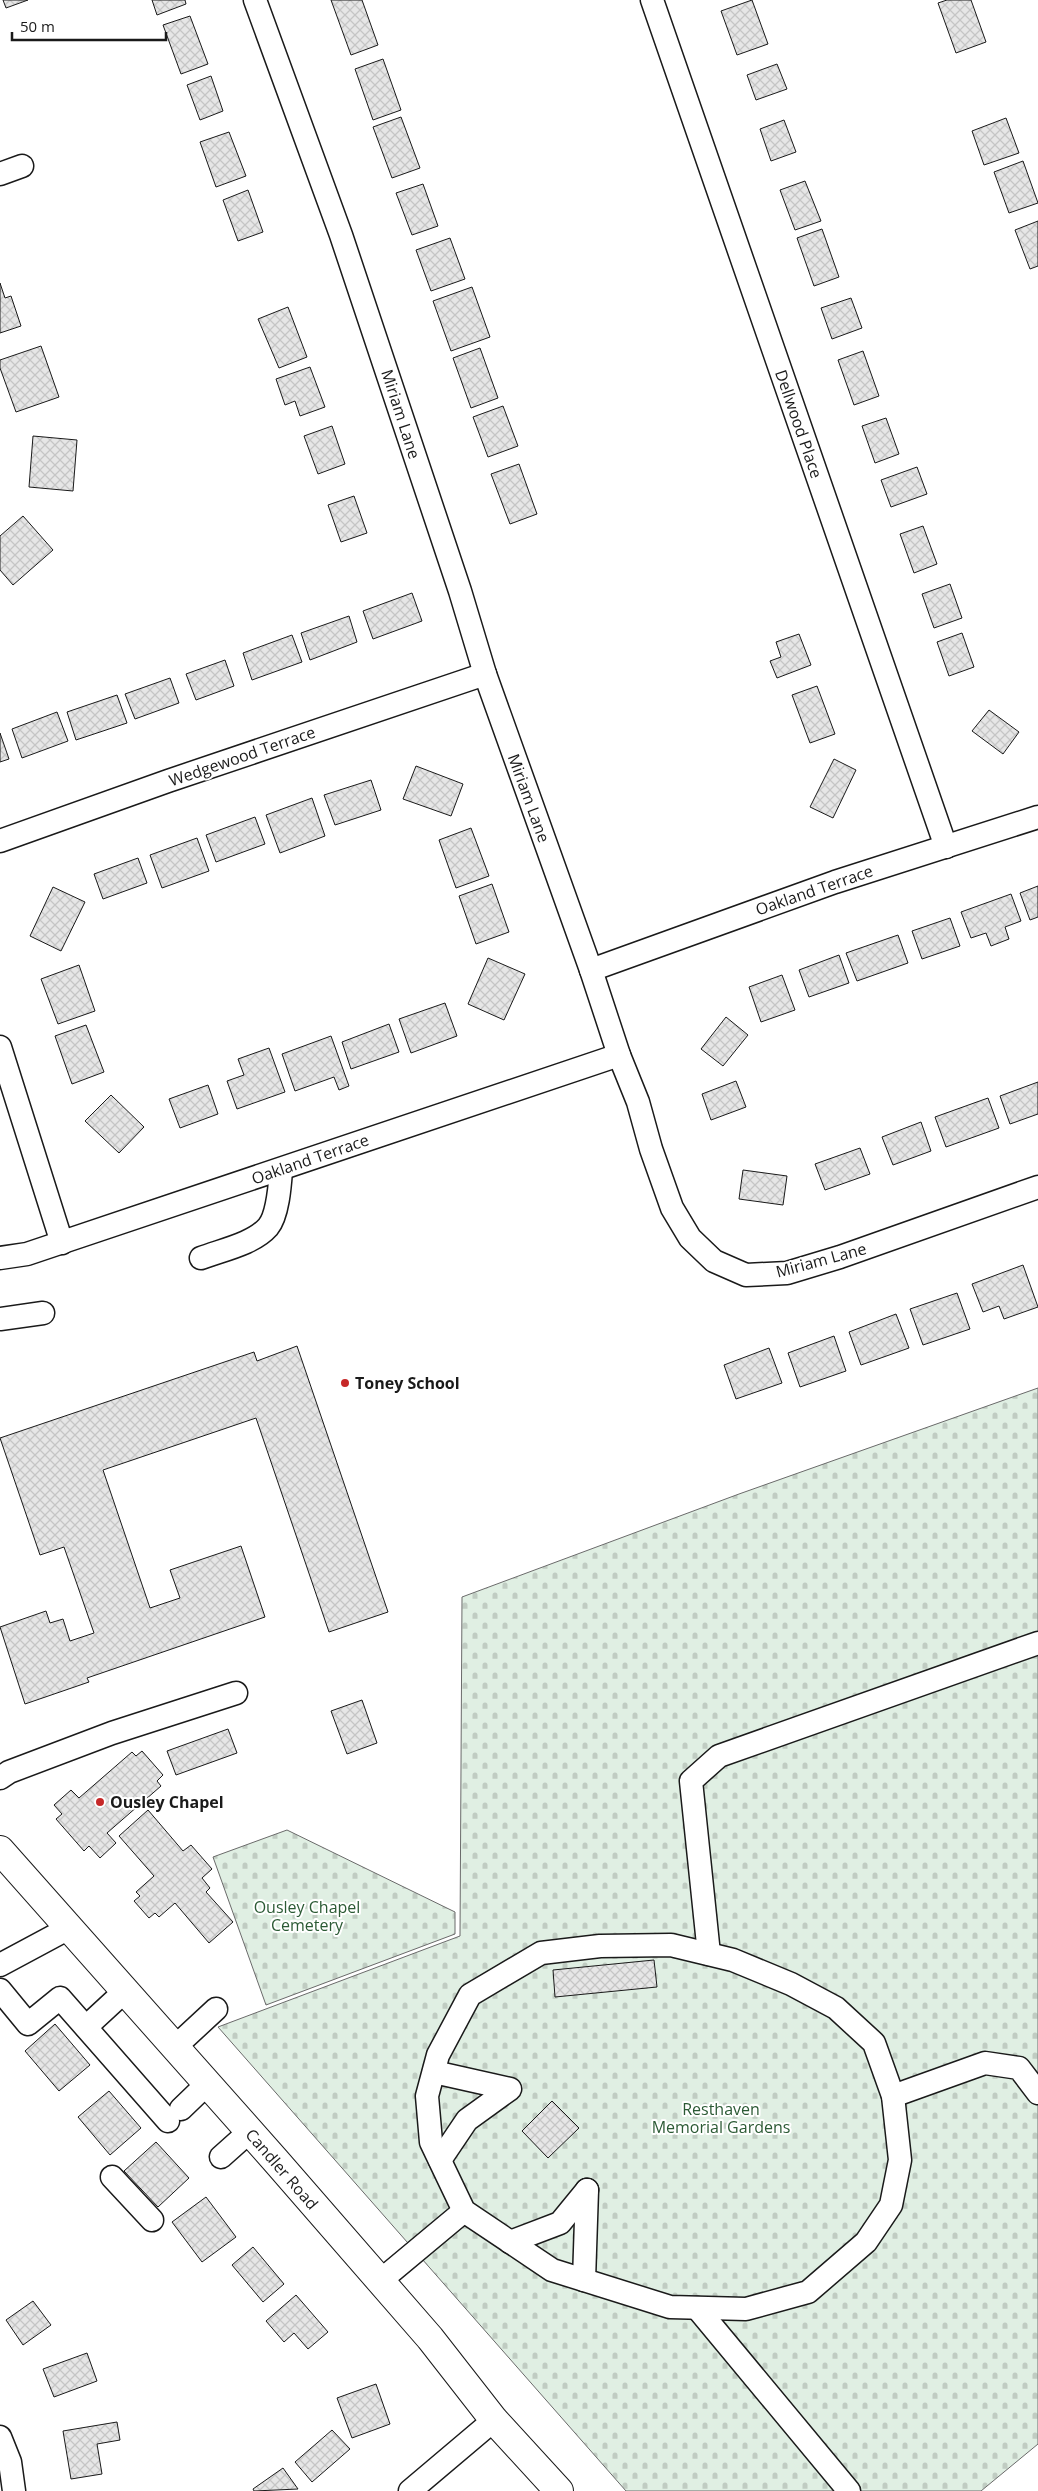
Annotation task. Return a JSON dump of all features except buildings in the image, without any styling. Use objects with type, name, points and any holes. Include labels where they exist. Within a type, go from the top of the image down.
[{"type":"main road","name":"Candler Road","points":[[0,1850],[430,2338],[494,2420],[558,2491]]},
{"type":"street","name":"Miriam Lane","points":[[255,0],[341,236],[460,591],[485,674],[591,970],[619,1055],[638,1102],[651,1148],[672,1208],[685,1231],[714,1261],[746,1275],[787,1272],[840,1257],[1038,1187]]},
{"type":"street","name":"Dellwood Place","points":[[652,0],[946,847]]},
{"type":"street","points":[[0,174],[22,166]]},
{"type":"street","name":"Wedgewood Terrace","points":[[0,841],[168,781],[485,674]]},
{"type":"street","name":"Oakland Terrace","points":[[591,970],[834,882],[1038,817]]},
{"type":"street","points":[[0,1047],[62,1243]]},
{"type":"street","name":"Oakland Terrace","points":[[0,1258],[27,1254],[62,1243],[619,1055]]},
{"type":"street","points":[[201,1258],[246,1242],[269,1226],[279,1194],[281,1170]]},
{"type":"street","points":[[0,1319],[43,1313]]},
{"type":"street","points":[[709,1954],[691,1781],[719,1756],[1038,1643]]},
{"type":"street","points":[[0,1778],[9,1772],[112,1733],[236,1693]]},
{"type":"street","points":[[0,1965],[69,1928]]},
{"type":"street","points":[[671,1945],[709,1954],[732,1960],[791,1984],[836,2008],[874,2043],[893,2096],[900,2160],[891,2205],[866,2242],[808,2292],[746,2309],[670,2307],[552,2270],[510,2242],[464,2211],[432,2142],[427,2096],[438,2055],[470,1995],[541,1953],[600,1946],[671,1945]]},
{"type":"street","points":[[0,1990],[28,2024],[60,1998],[86,2028],[175,2115],[207,2084]]},
{"type":"street","points":[[86,2028],[125,1992]]},
{"type":"street","points":[[174,2047],[216,2009]]},
{"type":"street","points":[[893,2096],[985,2063],[1018,2068],[1038,2093]]},
{"type":"street","points":[[434,2072],[510,2089],[467,2120],[440,2160]]},
{"type":"street","points":[[221,2157],[250,2132]]},
{"type":"street","points":[[112,2177],[152,2220]]},
{"type":"street","points":[[510,2242],[560,2223],[587,2190],[584,2280]]},
{"type":"street","points":[[380,2281],[464,2211]]},
{"type":"street","points":[[697,2308],[849,2491]]},
{"type":"street","points":[[410,2491],[494,2420]]},
{"type":"street","points":[[0,2436],[10,2462],[14,2491]]},
{"type":"green space","name":"Resthaven Memorial Gardens","points":[[1038,1388],[1038,2444],[981,2491],[626,2491],[218,2027],[460,1936],[462,1597],[739,1494]]},
{"type":"green space","name":"Ousley Chapel Cemetery","points":[[287,1830],[455,1912],[455,1934],[266,2005],[213,1857]]},
{"type":"place","name":"Toney School","points":[[345,1383]]},
{"type":"place","name":"Ousley Chapel","points":[[100,1802]]}]
